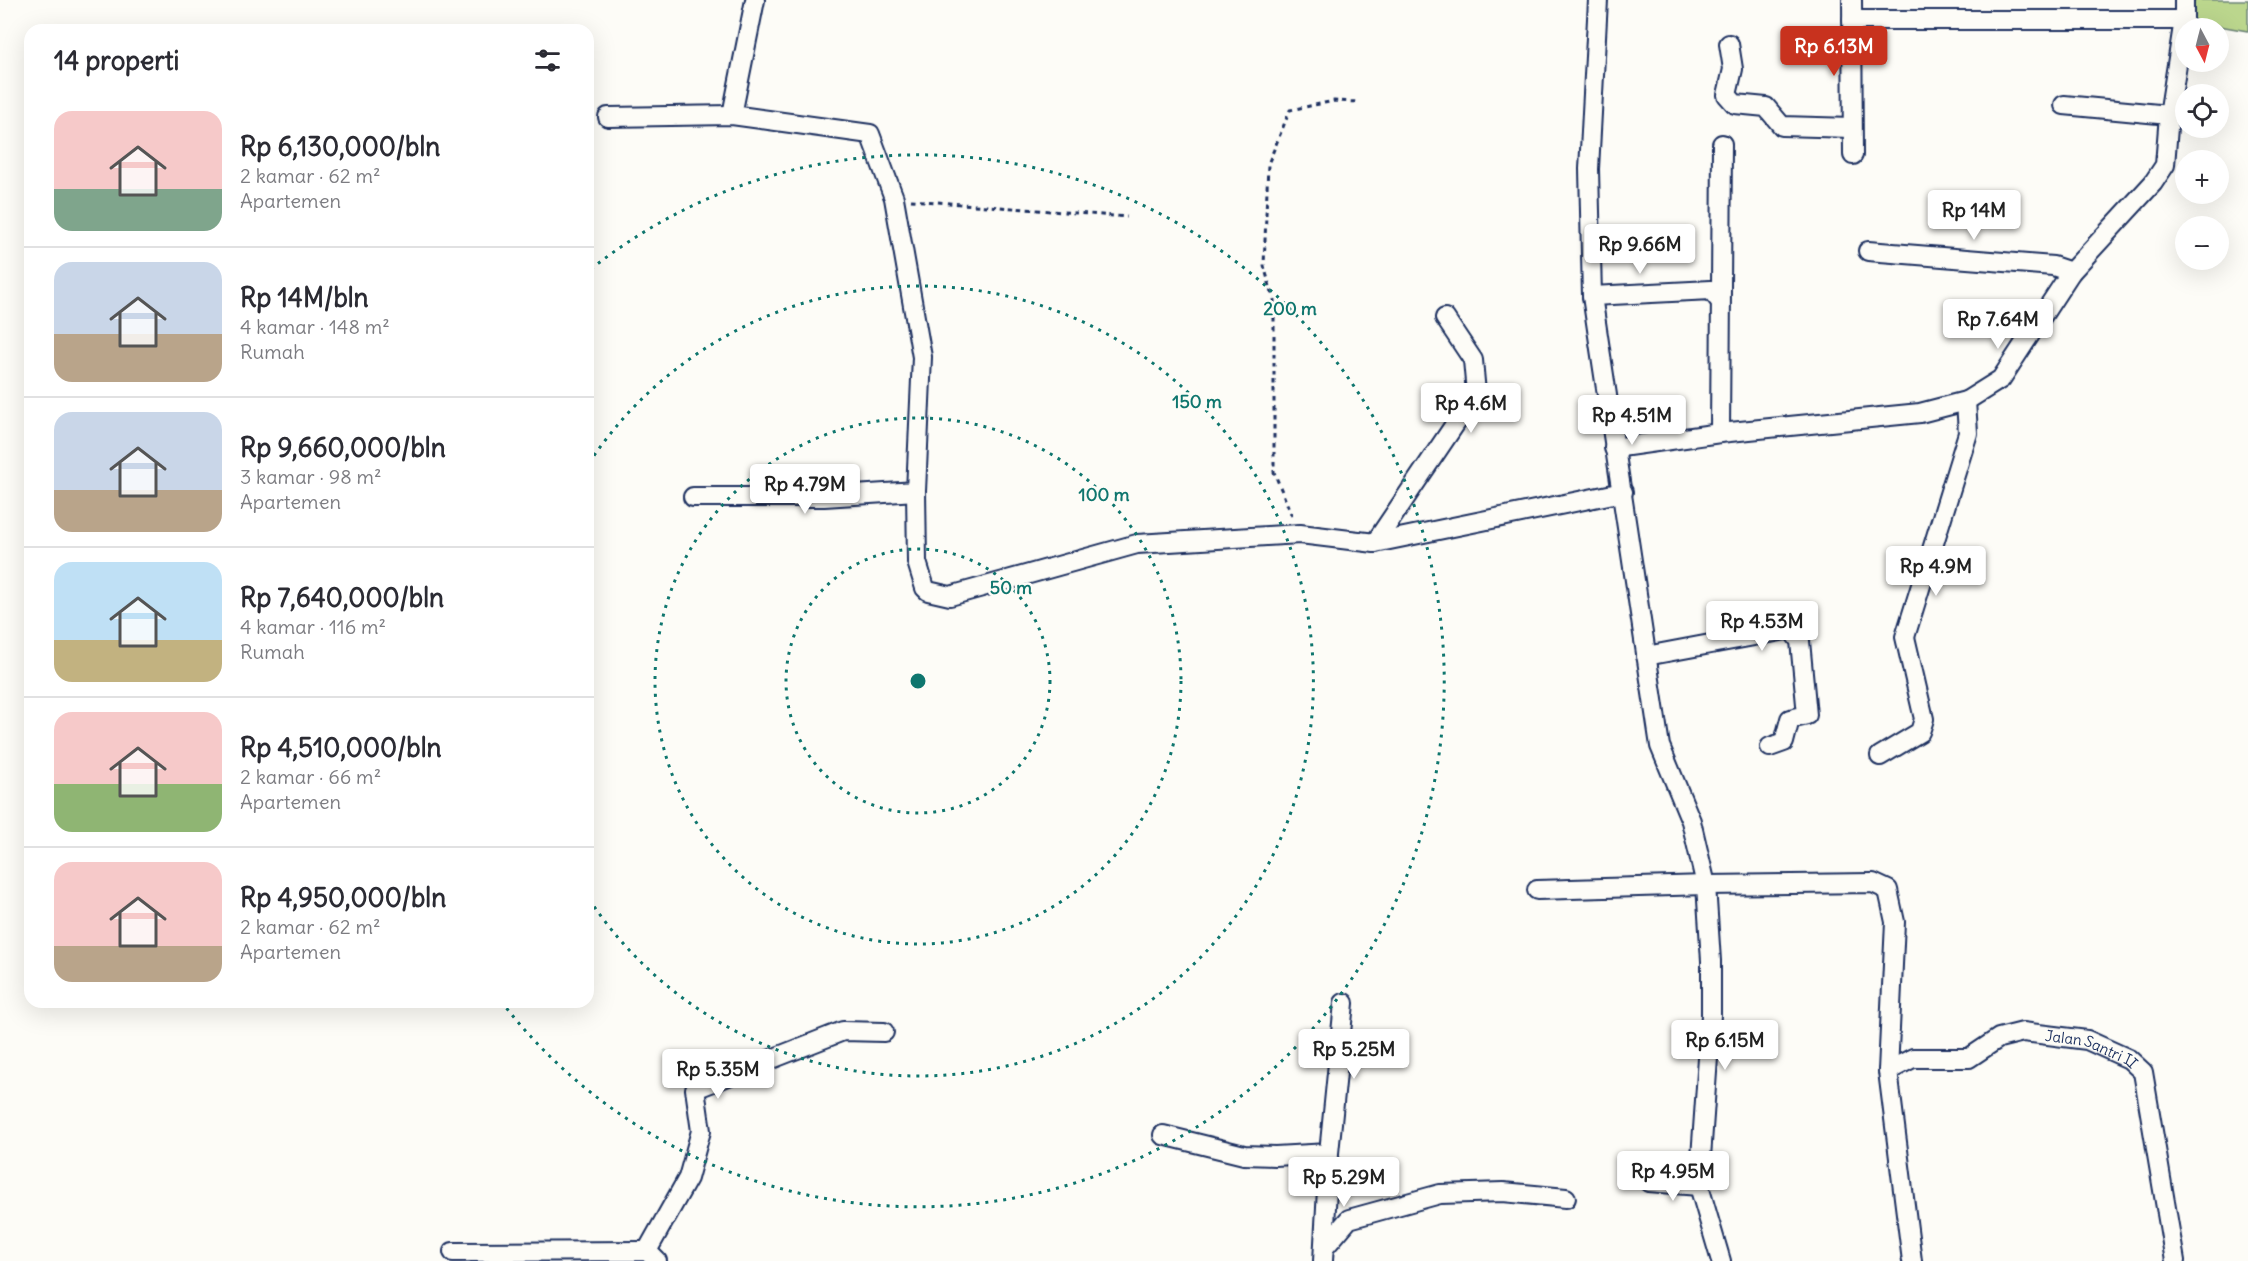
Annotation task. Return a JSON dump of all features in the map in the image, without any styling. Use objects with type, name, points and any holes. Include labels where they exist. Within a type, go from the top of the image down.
[{"type":"street","points":[[732,115],[754,0]]},
{"type":"street","points":[[1598,0],[1589,169],[1592,296],[1660,746],[1691,821],[1706,885],[1711,961],[1711,1015],[1699,1186],[1721,1261]]},
{"type":"street","points":[[1852,0],[1852,155]]},
{"type":"street","points":[[2184,0],[2184,18]]},
{"type":"street","points":[[1852,20],[2175,20]]},
{"type":"street","points":[[1729,44],[1733,69],[1727,95],[1735,104],[1766,107],[1782,126],[1852,128]]},
{"type":"street","points":[[1614,448],[1720,433],[1920,413],[1966,401],[2001,379],[2071,272],[2161,172],[2167,155],[2169,115],[2176,72]]},
{"type":"street","points":[[2064,105],[2169,115]]},
{"type":"street","points":[[608,117],[732,115],[870,134],[894,198],[922,357],[916,491],[917,562],[928,591],[950,596],[1137,544],[1300,534],[1375,543],[1623,492]]},
{"type":"street","points":[[1720,433],[1722,144]]},
{"type":"street","points":[[1868,251],[2053,266],[2071,272]]},
{"type":"street","points":[[1592,296],[1711,290],[1720,301]]},
{"type":"street","points":[[1375,543],[1476,393],[1473,360],[1444,318]]},
{"type":"street","points":[[1880,756],[1920,732],[1923,719],[1905,637],[1968,433],[1966,401]]},
{"type":"street","points":[[693,497],[825,497],[916,491]]},
{"type":"street","points":[[1646,656],[1791,629],[1800,641],[1807,715],[1790,719],[1785,742],[1770,747]]},
{"type":"street","points":[[1537,890],[1873,883],[1888,890],[1895,922],[1888,1071],[1912,1261]]},
{"type":"street","points":[[1324,1254],[1329,1153],[1344,1003]]},
{"type":"street","points":[[453,1252],[652,1256],[688,1178],[701,1131],[695,1089],[843,1031],[884,1032]]},
{"type":"street","name":"Jalan Santri II","points":[[1888,1071],[1913,1058],[1969,1058],[1999,1038],[2023,1032],[2087,1040],[2129,1059],[2143,1072],[2175,1261]]},
{"type":"street","points":[[1163,1135],[1244,1155],[1329,1153]]},
{"type":"street","points":[[1649,1182],[1699,1186]]},
{"type":"street","points":[[1324,1254],[1349,1219],[1440,1194],[1503,1192],[1566,1198]]},
{"type":"path","points":[[1300,534],[1274,472],[1274,300],[1264,266],[1268,164],[1290,110],[1334,101],[1359,102]]},
{"type":"path","points":[[894,198],[1127,217]]},
{"type":"green space","points":[[2186,0],[2248,0],[2248,31],[2229,28],[2229,18],[2185,18]]}]
